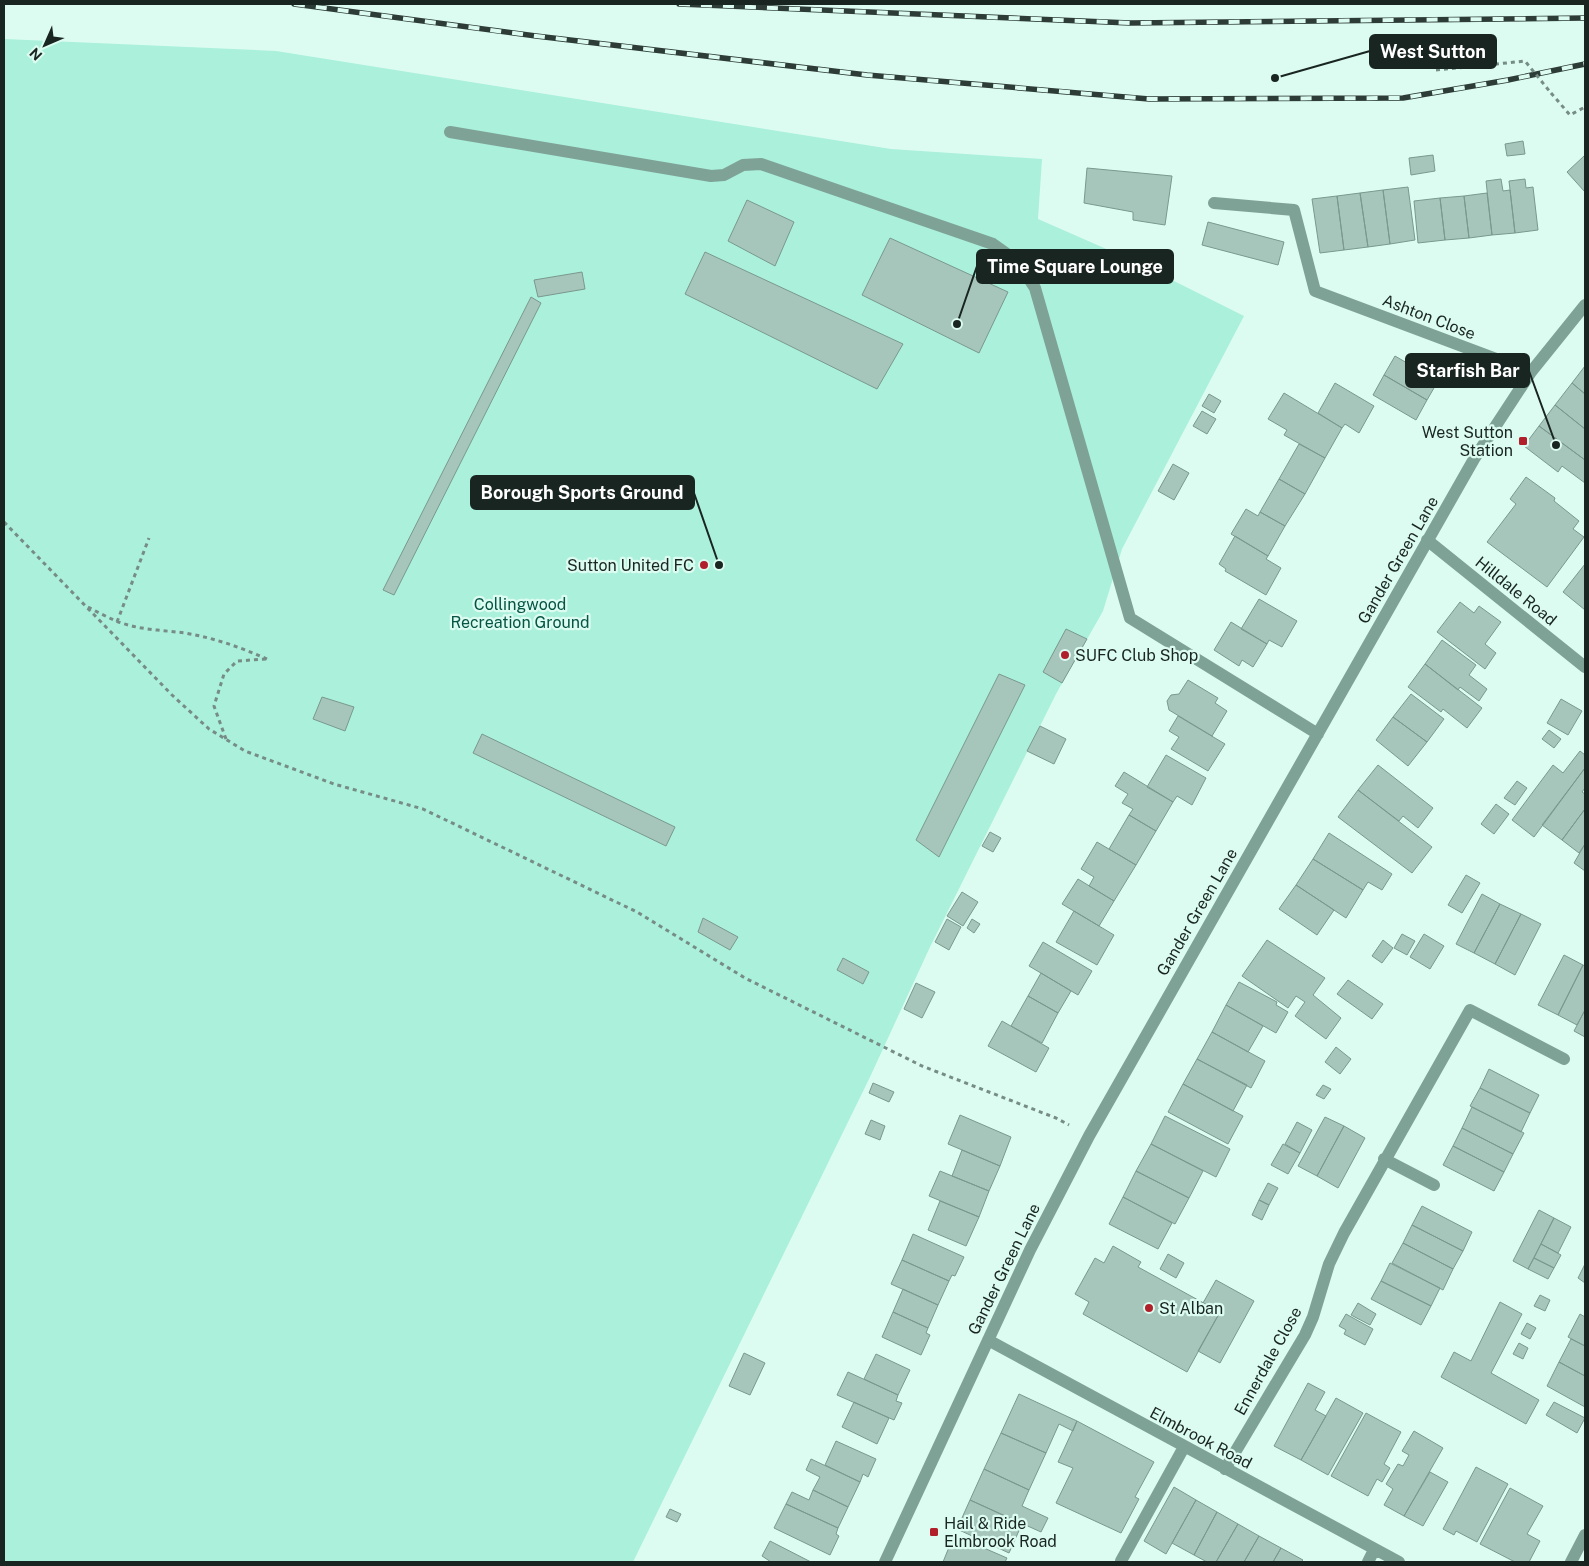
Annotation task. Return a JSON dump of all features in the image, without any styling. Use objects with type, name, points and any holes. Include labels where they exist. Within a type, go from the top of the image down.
[{"type":"street","points":[[450,132],[711,176],[724,175],[743,165],[761,164],[993,244],[1018,262],[1036,288],[1130,618],[1318,734]]},
{"type":"street","name":"Ashton Close","points":[[1214,203],[1294,210],[1315,291],[1531,372]]},
{"type":"street","name":"Gander Green Lane","points":[[885,1562],[1030,1250],[1093,1128],[1474,459],[1531,372],[1585,305]]},
{"type":"street","name":"Hilldale Road","points":[[1427,540],[1585,667]]},
{"type":"street","name":"Ennerdale Close","points":[[1225,1469],[1304,1335],[1313,1317],[1329,1264],[1384,1158],[1470,1010],[1564,1060]]},
{"type":"street","points":[[1384,1158],[1434,1185]]},
{"type":"street","name":"Elmbrook Road","points":[[988,1340],[1399,1562]]},
{"type":"street","points":[[1121,1562],[1184,1447]]},
{"type":"street","points":[[1570,1562],[1585,1535]]},
{"type":"street","points":[[1368,1562],[1374,1550]]},
{"type":"path","points":[[1436,70],[1525,60],[1570,115],[1585,107]]},
{"type":"path","points":[[4,522],[172,694],[209,729],[245,751],[334,784],[423,809],[637,912],[745,978],[922,1066],[1056,1118]]},
{"type":"path","points":[[117,622],[149,538]]},
{"type":"path","points":[[85,606],[117,622],[214,639],[239,646],[266,659],[237,661],[224,674],[214,706],[226,739]]},
{"type":"green space","name":"Collingwood Recreation Ground","points":[[4,39],[276,51],[891,149],[1042,159],[1038,219],[1136,262],[1244,316],[1122,549],[1103,611],[1056,694],[930,947],[870,1077],[633,1562],[4,1562]]},
{"type":"building","points":[[1523,141],[1525,154],[1507,156],[1505,144]]},
{"type":"building","points":[[1433,155],[1435,171],[1411,175],[1409,158]]},
{"type":"building","points":[[1585,157],[1585,192],[1567,172]]},
{"type":"building","points":[[1087,168],[1172,176],[1165,225],[1133,220],[1133,212],[1084,203]]},
{"type":"building","points":[[1501,179],[1503,191],[1510,190],[1515,233],[1492,235],[1486,181]]},
{"type":"building","points":[[1525,179],[1526,188],[1533,187],[1538,230],[1515,233],[1509,181]]},
{"type":"building","points":[[1408,187],[1415,240],[1390,244],[1383,190]]},
{"type":"building","points":[[1383,190],[1390,244],[1368,247],[1360,193]]},
{"type":"building","points":[[1360,193],[1368,247],[1344,250],[1337,196]]},
{"type":"building","points":[[1487,193],[1492,235],[1469,238],[1464,196]]},
{"type":"building","points":[[1337,196],[1344,250],[1320,253],[1312,199]]},
{"type":"building","points":[[1464,196],[1469,238],[1445,240],[1440,198]]},
{"type":"building","points":[[1440,198],[1445,240],[1418,243],[1414,201]]},
{"type":"building","points":[[747,200],[794,222],[775,266],[728,241]]},
{"type":"building","points":[[1208,222],[1284,242],[1278,265],[1202,245]]},
{"type":"building","points":[[890,238],[1008,292],[979,353],[862,295]]},
{"type":"building","points":[[705,252],[903,344],[877,389],[685,294]]},
{"type":"building","points":[[582,272],[585,289],[538,297],[534,280]]},
{"type":"building","points":[[531,297],[541,303],[394,595],[383,590]]},
{"type":"building","points":[[1395,356],[1438,381],[1427,400],[1384,375]]},
{"type":"building","points":[[1585,366],[1585,394],[1572,383]]},
{"type":"building","points":[[1384,375],[1427,400],[1416,420],[1373,395]]},
{"type":"building","points":[[1335,383],[1374,406],[1359,433],[1345,424],[1342,428],[1318,413]]},
{"type":"building","points":[[1572,383],[1585,394],[1585,429],[1555,405]]},
{"type":"building","points":[[1284,393],[1342,428],[1325,458],[1284,435],[1287,430],[1268,419]]},
{"type":"building","points":[[1209,394],[1221,401],[1214,413],[1202,406]]},
{"type":"building","points":[[1555,405],[1585,429],[1585,460],[1539,426]]},
{"type":"building","points":[[1202,411],[1216,419],[1207,434],[1193,426]]},
{"type":"building","points":[[1539,426],[1585,460],[1585,483],[1562,466],[1558,472],[1524,446]]},
{"type":"building","points":[[1299,444],[1325,458],[1305,494],[1279,479]]},
{"type":"building","points":[[1173,464],[1189,473],[1174,500],[1158,491]]},
{"type":"building","points":[[1526,477],[1555,498],[1554,501],[1579,521],[1573,529],[1584,537],[1547,587],[1487,542],[1516,504],[1510,499]]},
{"type":"building","points":[[1279,479],[1305,494],[1285,526],[1260,512]]},
{"type":"building","points":[[1246,509],[1258,516],[1260,512],[1285,526],[1268,556],[1231,534]]},
{"type":"building","points":[[1235,536],[1268,556],[1266,559],[1281,568],[1266,595],[1225,571],[1226,569],[1219,564]]},
{"type":"building","points":[[1585,564],[1585,610],[1563,592]]},
{"type":"building","points":[[1259,599],[1297,621],[1282,647],[1269,640],[1267,644],[1241,629]]},
{"type":"building","points":[[1460,602],[1474,613],[1479,606],[1501,622],[1485,644],[1496,653],[1485,669],[1437,632]]},
{"type":"building","points":[[1231,622],[1267,644],[1253,667],[1242,660],[1239,666],[1214,650]]},
{"type":"building","name":"SUFC Club Shop","points":[[1066,629],[1087,639],[1062,683],[1043,672]]},
{"type":"building","points":[[1442,640],[1476,665],[1469,675],[1487,689],[1479,701],[1460,687],[1458,690],[1425,664]]},
{"type":"building","points":[[1425,664],[1482,708],[1467,728],[1443,709],[1441,712],[1408,687]]},
{"type":"building","points":[[999,674],[1025,685],[939,857],[916,840]]},
{"type":"building","points":[[1188,680],[1218,698],[1215,703],[1227,711],[1212,736],[1169,710],[1167,701],[1171,695],[1179,694]]},
{"type":"building","points":[[1411,694],[1444,719],[1427,742],[1393,717]]},
{"type":"building","points":[[322,697],[354,707],[345,731],[313,719]]},
{"type":"building","points":[[1561,699],[1582,711],[1568,735],[1547,723]]},
{"type":"building","points":[[1178,716],[1225,744],[1208,771],[1171,749],[1179,737],[1169,731]]},
{"type":"building","points":[[1393,717],[1427,742],[1408,766],[1376,740]]},
{"type":"building","points":[[1040,726],[1066,739],[1054,764],[1027,751]]},
{"type":"building","points":[[1549,730],[1561,739],[1554,748],[1542,739]]},
{"type":"building","points":[[482,734],[675,827],[666,846],[473,753]]},
{"type":"building","points":[[1580,751],[1585,755],[1585,768],[1534,837],[1512,820],[1553,765],[1563,773]]},
{"type":"building","points":[[1166,755],[1206,778],[1192,805],[1177,796],[1173,802],[1147,787]]},
{"type":"building","points":[[1378,765],[1433,808],[1418,828],[1403,816],[1399,821],[1358,790]]},
{"type":"building","points":[[1585,768],[1585,788],[1582,792],[1585,794],[1585,809],[1562,840],[1542,825]]},
{"type":"building","points":[[1124,772],[1173,802],[1156,831],[1129,815],[1133,809],[1122,803],[1128,794],[1115,786]]},
{"type":"building","points":[[1517,781],[1527,788],[1515,805],[1504,798]]},
{"type":"building","points":[[1358,790],[1432,847],[1412,873],[1338,817]]},
{"type":"building","points":[[1496,804],[1509,814],[1494,834],[1481,824]]},
{"type":"building","points":[[1585,809],[1585,844],[1579,853],[1562,840]]},
{"type":"building","points":[[1129,815],[1156,831],[1136,865],[1109,849]]},
{"type":"building","points":[[990,832],[1001,838],[993,852],[982,846]]},
{"type":"building","points":[[1329,833],[1392,874],[1382,890],[1368,882],[1363,890],[1313,859]]},
{"type":"building","points":[[1097,842],[1136,865],[1114,901],[1089,886],[1094,877],[1081,869]]},
{"type":"building","points":[[1585,844],[1585,871],[1574,863]]},
{"type":"building","points":[[1313,859],[1363,890],[1346,918],[1296,885]]},
{"type":"building","points":[[1466,875],[1480,883],[1462,913],[1448,905]]},
{"type":"building","points":[[1078,879],[1114,901],[1099,926],[1062,904]]},
{"type":"building","points":[[1296,885],[1334,910],[1317,935],[1279,909]]},
{"type":"building","points":[[962,892],[978,902],[963,926],[947,916]]},
{"type":"building","points":[[1482,894],[1500,904],[1474,953],[1456,944]]},
{"type":"building","points":[[1500,904],[1521,914],[1495,964],[1474,953]]},
{"type":"building","points":[[1074,911],[1114,935],[1097,965],[1056,942]]},
{"type":"building","points":[[1521,914],[1541,924],[1515,975],[1495,964]]},
{"type":"building","points":[[703,918],[738,937],[730,950],[698,932]]},
{"type":"building","points":[[947,919],[961,927],[949,950],[935,942]]},
{"type":"building","points":[[972,919],[980,924],[974,933],[967,928]]},
{"type":"building","points":[[1402,934],[1415,941],[1407,955],[1394,948]]},
{"type":"building","points":[[1424,934],[1444,946],[1430,969],[1410,957]]},
{"type":"building","points":[[1267,940],[1325,978],[1313,995],[1341,1018],[1326,1039],[1295,1016],[1305,1002],[1296,996],[1288,1008],[1242,976]]},
{"type":"building","points":[[1383,940],[1393,948],[1382,963],[1372,956]]},
{"type":"building","points":[[1043,942],[1092,971],[1078,995],[1029,966]]},
{"type":"building","points":[[1564,955],[1583,965],[1558,1015],[1538,1005]]},
{"type":"building","points":[[843,958],[869,972],[863,984],[837,970]]},
{"type":"building","points":[[1583,965],[1585,966],[1585,1010],[1577,1025],[1558,1015]]},
{"type":"building","points":[[1041,973],[1071,991],[1058,1013],[1028,996]]},
{"type":"building","points":[[1348,980],[1383,1004],[1372,1019],[1337,994]]},
{"type":"building","points":[[1239,982],[1277,1002],[1276,1005],[1288,1012],[1276,1033],[1226,1005]]},
{"type":"building","points":[[916,983],[935,992],[922,1018],[904,1009]]},
{"type":"building","points":[[1028,996],[1058,1013],[1042,1043],[1011,1026]]},
{"type":"building","points":[[1226,1005],[1263,1026],[1248,1052],[1212,1032]]},
{"type":"building","points":[[1585,1010],[1585,1037],[1574,1031]]},
{"type":"building","points":[[1002,1021],[1049,1048],[1036,1072],[988,1046]]},
{"type":"building","points":[[1212,1032],[1265,1061],[1251,1088],[1197,1059]]},
{"type":"building","points":[[1336,1047],[1351,1059],[1340,1074],[1325,1062]]},
{"type":"building","points":[[1197,1059],[1247,1085],[1233,1111],[1183,1084]]},
{"type":"building","points":[[1489,1069],[1539,1095],[1530,1113],[1480,1088]]},
{"type":"building","points":[[873,1083],[894,1092],[889,1102],[869,1093]]},
{"type":"building","points":[[1183,1084],[1243,1116],[1228,1144],[1168,1112]]},
{"type":"building","points":[[1323,1085],[1331,1089],[1324,1099],[1316,1095]]},
{"type":"building","points":[[1480,1088],[1530,1113],[1521,1132],[1470,1106]]},
{"type":"building","points":[[1472,1107],[1524,1133],[1513,1154],[1462,1128]]},
{"type":"building","points":[[960,1115],[1011,1137],[1000,1166],[948,1144]]},
{"type":"building","points":[[1165,1116],[1230,1149],[1216,1177],[1151,1144]]},
{"type":"building","points":[[1325,1117],[1344,1126],[1317,1176],[1298,1166]]},
{"type":"building","points":[[871,1120],[885,1126],[880,1140],[865,1134]]},
{"type":"building","points":[[1297,1122],[1312,1130],[1300,1153],[1285,1144]]},
{"type":"building","points":[[1344,1126],[1365,1138],[1338,1188],[1317,1176]]},
{"type":"building","points":[[1462,1128],[1513,1154],[1504,1172],[1453,1146]]},
{"type":"building","points":[[1151,1144],[1203,1171],[1189,1198],[1136,1171]]},
{"type":"building","points":[[1283,1144],[1300,1153],[1288,1174],[1271,1165]]},
{"type":"building","points":[[1453,1146],[1504,1172],[1494,1191],[1443,1165]]},
{"type":"building","points":[[962,1150],[1000,1166],[989,1191],[952,1176]]},
{"type":"building","points":[[940,1171],[989,1191],[979,1217],[929,1196]]},
{"type":"building","points":[[1136,1171],[1189,1198],[1175,1224],[1123,1197]]},
{"type":"building","points":[[1268,1183],[1278,1188],[1269,1205],[1259,1200]]},
{"type":"building","points":[[1123,1197],[1172,1223],[1158,1249],[1109,1224]]},
{"type":"building","points":[[1259,1200],[1269,1205],[1262,1220],[1252,1215]]},
{"type":"building","points":[[940,1201],[979,1217],[966,1246],[928,1230]]},
{"type":"building","points":[[1422,1206],[1472,1232],[1463,1251],[1412,1225]]},
{"type":"building","points":[[1539,1210],[1554,1218],[1528,1269],[1513,1261]]},
{"type":"building","points":[[1554,1218],[1571,1227],[1558,1253],[1541,1244]]},
{"type":"building","points":[[1412,1225],[1463,1251],[1453,1269],[1403,1243]]},
{"type":"building","points":[[913,1234],[964,1257],[955,1276],[952,1275],[949,1281],[902,1260]]},
{"type":"building","points":[[1403,1243],[1453,1269],[1443,1290],[1392,1263]]},
{"type":"building","points":[[1541,1244],[1561,1255],[1554,1268],[1534,1258]]},
{"type":"building","name":"St Alban","points":[[1113,1246],[1141,1262],[1138,1267],[1220,1312],[1187,1372],[1083,1314],[1089,1302],[1075,1294],[1095,1258],[1104,1263]]},
{"type":"building","points":[[1168,1254],[1184,1263],[1176,1278],[1160,1269]]},
{"type":"building","points":[[1534,1258],[1554,1268],[1548,1279],[1528,1269]]},
{"type":"building","points":[[902,1260],[949,1281],[938,1305],[891,1284]]},
{"type":"building","points":[[1390,1263],[1440,1288],[1431,1306],[1381,1281]]},
{"type":"building","points":[[1585,1264],[1585,1283],[1578,1278]]},
{"type":"building","points":[[1216,1280],[1254,1301],[1220,1363],[1198,1351],[1220,1312],[1203,1303]]},
{"type":"building","points":[[1381,1281],[1431,1306],[1421,1325],[1371,1299]]},
{"type":"building","points":[[903,1289],[938,1305],[928,1328],[893,1312]]},
{"type":"building","points":[[1540,1295],[1550,1300],[1545,1311],[1534,1306]]},
{"type":"building","points":[[1500,1302],[1522,1314],[1491,1373],[1539,1400],[1526,1424],[1441,1377],[1454,1352],[1471,1361]]},
{"type":"building","points":[[1358,1303],[1376,1314],[1370,1325],[1351,1315]]},
{"type":"building","points":[[893,1312],[928,1328],[926,1333],[930,1335],[921,1355],[882,1337]]},
{"type":"building","points":[[1346,1314],[1373,1329],[1365,1345],[1344,1334],[1346,1330],[1339,1326]]},
{"type":"building","points":[[1580,1314],[1585,1317],[1585,1346],[1568,1337]]},
{"type":"building","points":[[1527,1323],[1536,1328],[1530,1339],[1521,1334]]},
{"type":"building","points":[[1571,1339],[1585,1346],[1585,1376],[1559,1362]]},
{"type":"building","points":[[1519,1343],[1528,1348],[1523,1359],[1513,1354]]},
{"type":"building","points":[[744,1353],[765,1363],[750,1395],[729,1386]]},
{"type":"building","points":[[876,1354],[910,1370],[898,1395],[864,1379]]},
{"type":"building","points":[[1559,1362],[1585,1376],[1585,1407],[1547,1386]]},
{"type":"building","points":[[848,1372],[898,1395],[896,1401],[902,1403],[894,1420],[837,1395]]},
{"type":"building","points":[[1308,1383],[1325,1392],[1315,1410],[1326,1416],[1301,1460],[1274,1446]]},
{"type":"building","points":[[1019,1394],[1077,1421],[1073,1431],[1059,1424],[1046,1453],[1001,1433]]},
{"type":"building","points":[[1336,1398],[1363,1413],[1328,1475],[1301,1460]]},
{"type":"building","points":[[854,1402],[889,1418],[877,1444],[842,1427]]},
{"type":"building","points":[[1554,1402],[1585,1418],[1577,1433],[1546,1415]]},
{"type":"building","points":[[1366,1413],[1401,1432],[1384,1464],[1390,1468],[1382,1482],[1377,1479],[1368,1496],[1331,1476]]},
{"type":"building","points":[[1077,1421],[1154,1462],[1135,1497],[1139,1499],[1121,1533],[1056,1503],[1073,1468],[1058,1462]]},
{"type":"building","points":[[1414,1431],[1443,1448],[1404,1516],[1384,1505],[1393,1489],[1386,1484],[1398,1464],[1403,1466],[1409,1455],[1402,1451]]},
{"type":"building","points":[[1001,1433],[1046,1453],[1029,1490],[984,1469]]},
{"type":"building","points":[[836,1441],[876,1459],[868,1477],[863,1474],[860,1482],[825,1465]]},
{"type":"building","points":[[811,1459],[860,1482],[848,1507],[813,1490],[820,1477],[806,1470]]},
{"type":"building","points":[[1476,1467],[1508,1484],[1477,1542],[1456,1531],[1454,1535],[1443,1529]]},
{"type":"building","points":[[984,1469],[1029,1490],[1022,1506],[1048,1518],[1041,1532],[970,1500]]},
{"type":"building","points":[[1430,1472],[1448,1482],[1423,1526],[1404,1516]]},
{"type":"building","points":[[1174,1487],[1196,1500],[1166,1554],[1144,1541]]},
{"type":"building","points":[[1510,1488],[1543,1506],[1527,1534],[1540,1541],[1529,1562],[1515,1562],[1480,1544]]},
{"type":"building","points":[[813,1490],[848,1507],[838,1528],[786,1504],[792,1492],[809,1500]]},
{"type":"building","points":[[970,1500],[1022,1524],[1009,1553],[957,1529]]},
{"type":"building","points":[[1196,1500],[1217,1512],[1194,1555],[1172,1543]]},
{"type":"building","points":[[786,1504],[838,1528],[836,1534],[839,1536],[830,1555],[774,1528]]},
{"type":"building","points":[[670,1509],[681,1514],[677,1522],[666,1517]]},
{"type":"building","points":[[1217,1512],[1238,1524],[1216,1562],[1207,1562],[1194,1555]]},
{"type":"building","points":[[1238,1524],[1259,1536],[1244,1562],[1216,1562]]},
{"type":"building","points":[[954,1535],[1007,1558],[1005,1562],[943,1562]]},
{"type":"building","points":[[1259,1536],[1281,1548],[1273,1562],[1244,1562]]},
{"type":"building","points":[[770,1541],[811,1562],[771,1562],[762,1556]]},
{"type":"building","points":[[1281,1548],[1303,1560],[1301,1562],[1273,1562]]},
{"type":"railway","points":[[294,4],[536,36],[867,75],[1149,99],[1403,98],[1508,80],[1585,64]]},
{"type":"railway","points":[[679,4],[1130,23],[1585,18]]},
{"type":"place","name":"West Sutton","points":[[1275,78]]},
{"type":"place","name":"Time Square Lounge","points":[[957,324]]},
{"type":"place","name":"West Sutton Station","points":[[1523,441]]},
{"type":"place","name":"Starfish Bar","points":[[1556,445]]},
{"type":"place","name":"Sutton United FC","points":[[704,565]]},
{"type":"place","name":"Borough Sports Ground","points":[[719,565]]},
{"type":"place","name":"SUFC Club Shop","points":[[1065,655]]},
{"type":"place","name":"St Alban","points":[[1149,1308]]},
{"type":"place","name":"Hail & Ride Elmbrook Road","points":[[934,1532]]}]
